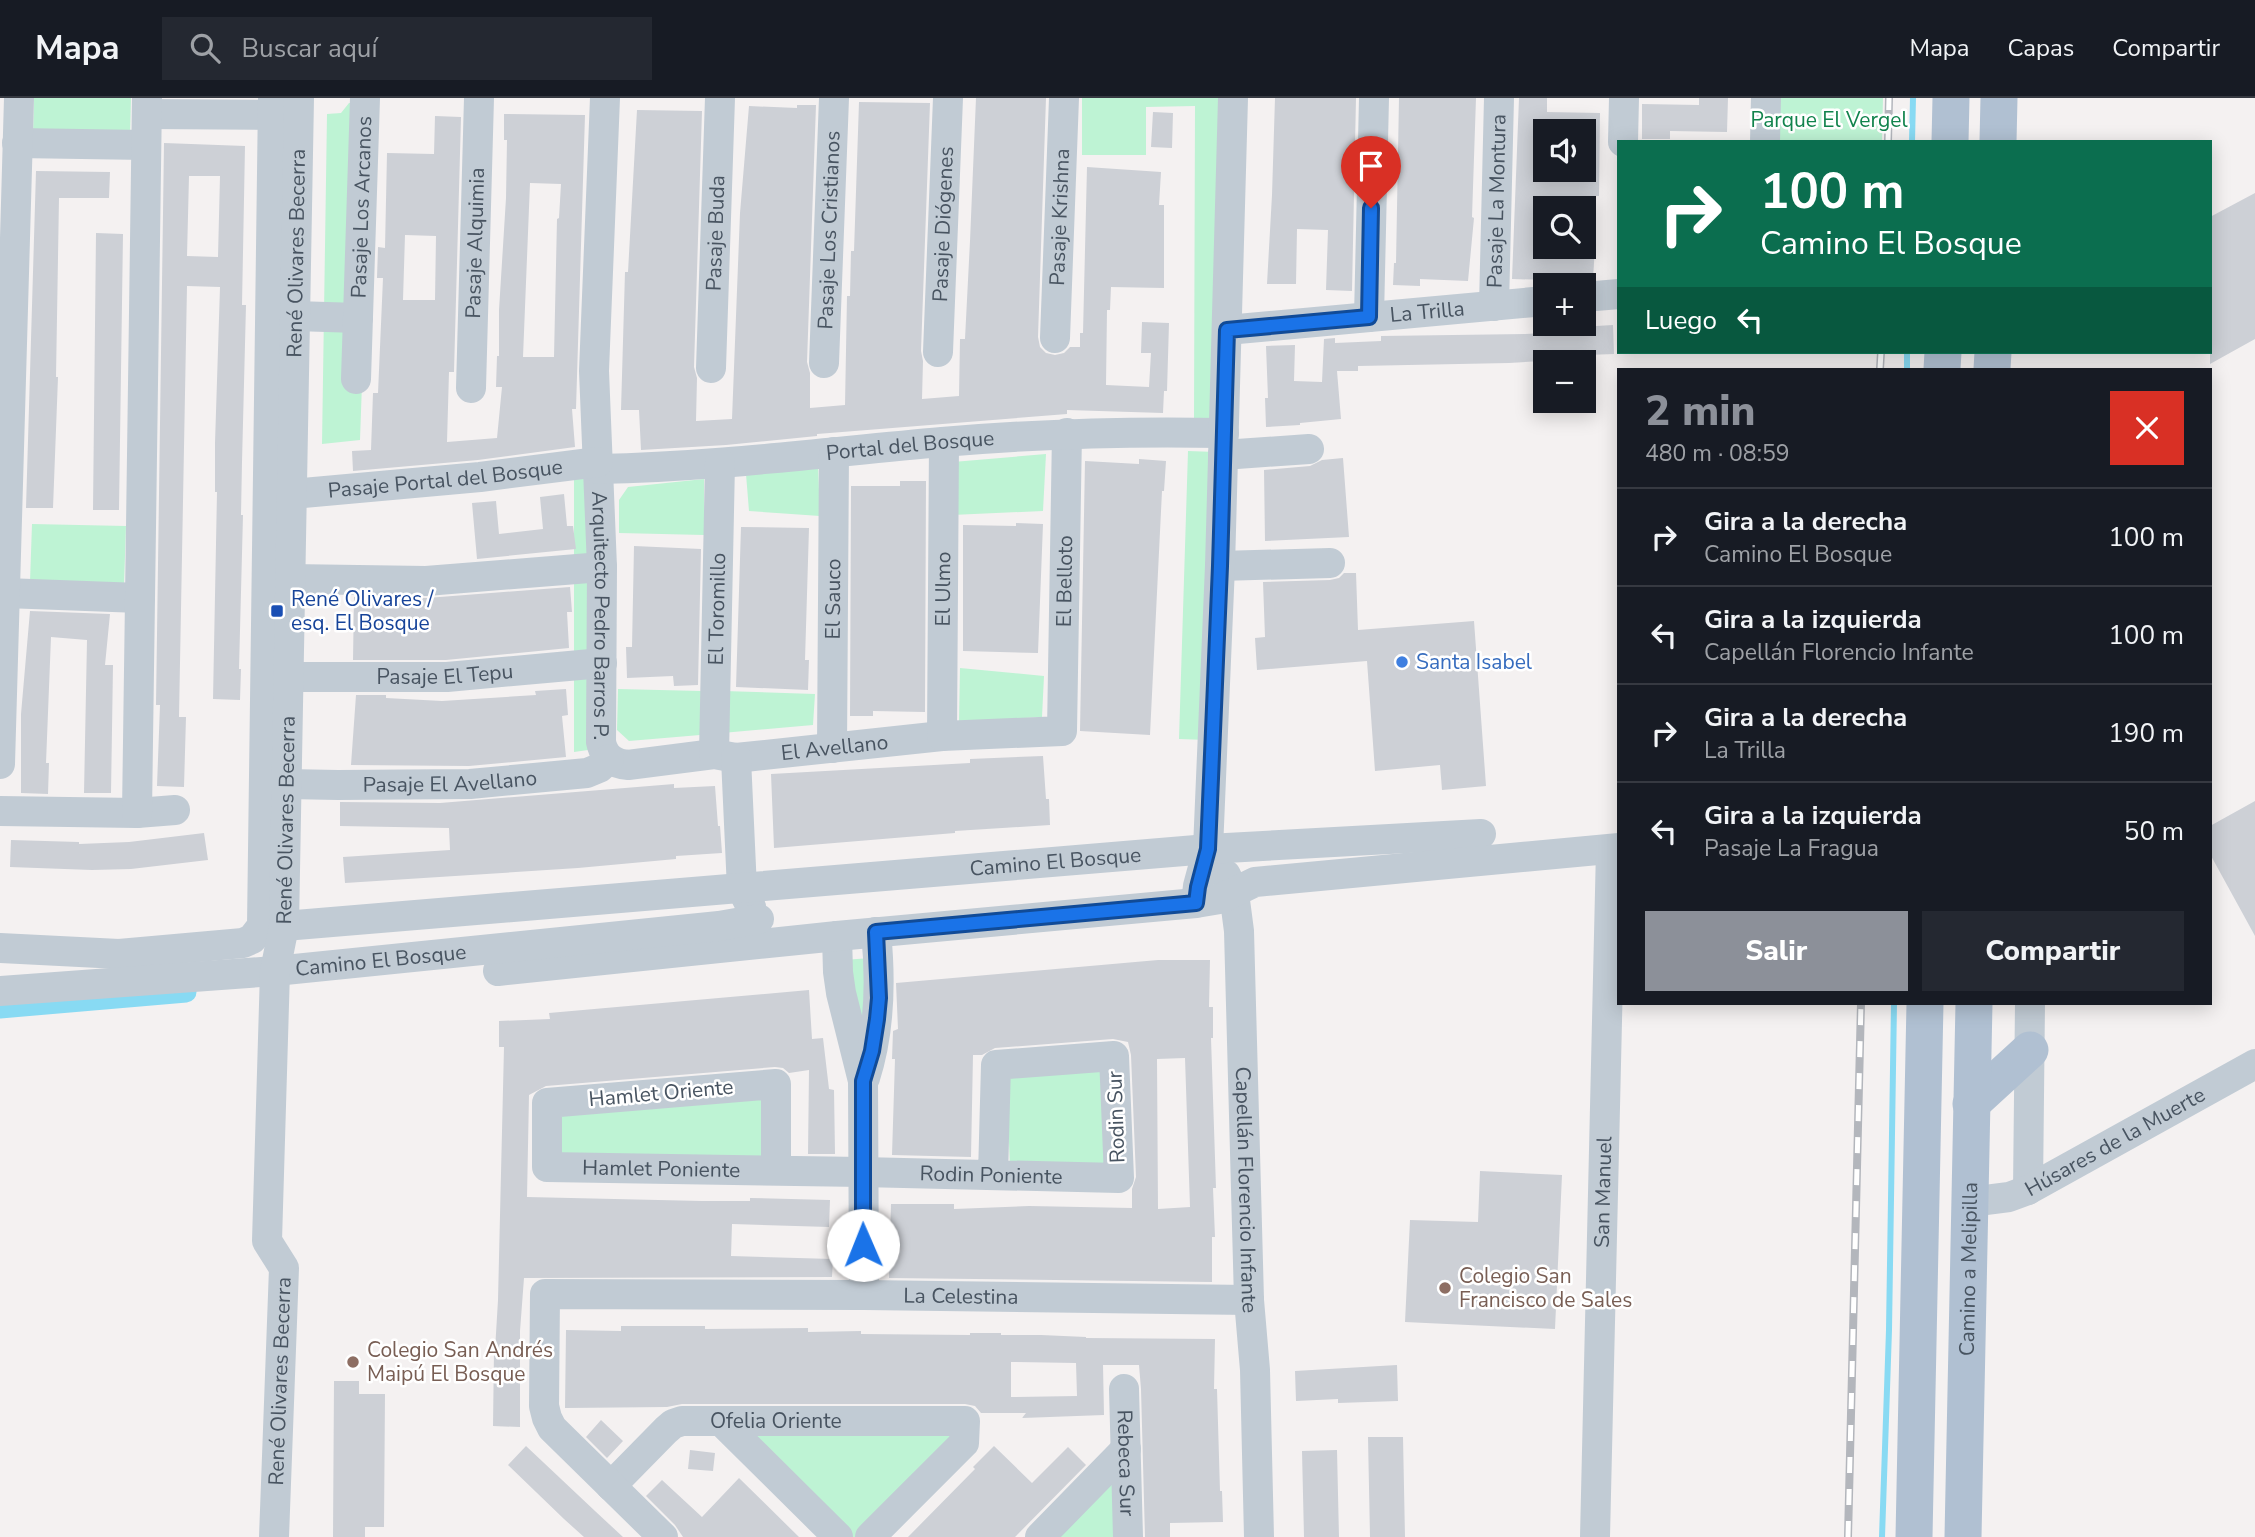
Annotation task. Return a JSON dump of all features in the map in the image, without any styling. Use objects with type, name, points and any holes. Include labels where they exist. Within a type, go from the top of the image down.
[{"type":"main road","points":[[1950,140],[1951,98]]},
{"type":"main road","points":[[1998,140],[1999,98]]},
{"type":"main road","points":[[1914,1537],[1926,1005]]},
{"type":"main road","name":"Camino a Melipilla","points":[[1963,1537],[1974,1005]]},
{"type":"main road","points":[[1971,1104],[2030,1050]]},
{"type":"street","points":[[0,764],[19,98]]},
{"type":"street","name":"René Olivares Becerra","points":[[274,1537],[284,1268],[267,1241],[275,971],[284,926],[299,98]]},
{"type":"street","name":"Pasaje Los Arcanos","points":[[356,379],[365,98]]},
{"type":"street","name":"Pasaje Alquimia","points":[[471,388],[479,98]]},
{"type":"street","name":"Arquitecto Pedro Barros P.","points":[[605,98],[594,371],[602,567],[601,742],[609,759]]},
{"type":"street","name":"Pasaje Buda","points":[[711,368],[720,98]]},
{"type":"street","name":"Pasaje Los Cristianos","points":[[824,363],[834,98]]},
{"type":"street","name":"Pasaje Diógenes","points":[[938,352],[948,98]]},
{"type":"street","name":"Pasaje Krishna","points":[[1055,338],[1063,98]]},
{"type":"street","points":[[1196,903],[1208,849],[1220,566],[1234,98]]},
{"type":"street","points":[[1369,317],[1374,98]]},
{"type":"street","name":"Pasaje La Montura","points":[[1494,306],[1499,98]]},
{"type":"street","points":[[1623,140],[1624,98]]},
{"type":"street","points":[[1765,140],[1766,98]]},
{"type":"street","points":[[137,813],[147,106],[273,107]]},
{"type":"street","name":"René Olivares Becerra","points":[[0,948],[104,954],[138,953],[243,943],[252,939],[262,926],[273,107]]},
{"type":"street","points":[[17,143],[146,145]]},
{"type":"street","points":[[1596,296],[1617,294]]},
{"type":"street","name":"La Trilla","points":[[1227,330],[1533,302]]},
{"type":"street","points":[[295,316],[358,318]]},
{"type":"street","name":"Portal del Bosque","points":[[598,465],[720,463],[1067,433],[1309,449]]},
{"type":"street","name":"El Belloto","points":[[1062,731],[1067,433]]},
{"type":"street","name":"El Ulmo","points":[[942,736],[944,442]]},
{"type":"street","name":"El Sauco","points":[[832,748],[834,452]]},
{"type":"street","name":"El Toromillo","points":[[720,463],[725,756],[742,889]]},
{"type":"street","name":"Pasaje Portal del Bosque","points":[[292,494],[598,465]]},
{"type":"street","points":[[1220,566],[1330,563]]},
{"type":"street","points":[[290,579],[426,581],[602,567]]},
{"type":"street","points":[[5,593],[140,598]]},
{"type":"street","name":"Pasaje El Tepu","points":[[289,677],[447,677],[602,663]]},
{"type":"street","name":"El Avellano","points":[[609,759],[621,765],[628,765],[942,736],[1062,731]]},
{"type":"street","name":"Pasaje El Avellano","points":[[286,784],[470,784],[587,773],[599,768],[609,759]]},
{"type":"street","points":[[0,811],[137,813],[175,810]]},
{"type":"street","name":"Camino El Bosque","points":[[284,926],[1208,849],[1481,834]]},
{"type":"street","points":[[1369,840],[1420,866]]},
{"type":"street","points":[[498,971],[876,932],[1196,903],[1234,893],[1255,882],[1615,848]]},
{"type":"street","name":"San Manuel","points":[[1595,1537],[1615,848]]},
{"type":"street","name":"Capellán Florencio Infante","points":[[1208,849],[1234,893],[1239,931],[1249,1300],[1255,1370],[1259,1537]]},
{"type":"street","points":[[742,889],[760,919]]},
{"type":"street","name":"Camino El Bosque","points":[[0,991],[275,971],[719,926],[760,919],[775,922],[820,921],[831,926],[837,936]]},
{"type":"street","points":[[863,1081],[872,1051],[879,998],[876,932]]},
{"type":"street","points":[[837,936],[841,993],[863,1081],[864,1295]]},
{"type":"street","points":[[2028,1190],[2030,1005]]},
{"type":"street","name":"Rodin Sur","points":[[993,1175],[996,1065],[1114,1056],[1119,1178]]},
{"type":"street","name":"Húsares de la Muerte","points":[[1970,1202],[2009,1197],[2028,1190],[2255,1064]]},
{"type":"street","name":"Hamlet Oriente","points":[[547,1167],[547,1103],[776,1084],[776,1170]]},
{"type":"street","name":"Hamlet Poniente","points":[[547,1167],[862,1171]]},
{"type":"street","name":"Rodin Poniente","points":[[862,1171],[1119,1178]]},
{"type":"street","name":"La Celestina","points":[[611,1486],[552,1428],[547,1419],[544,1406],[545,1294],[1249,1300]]},
{"type":"street","name":"Rebeca Sur","points":[[1124,1390],[1128,1537]]},
{"type":"street","name":"Ofelia Oriente","points":[[611,1486],[673,1424],[689,1421],[965,1421],[964,1443],[870,1537]]},
{"type":"street","points":[[722,1422],[838,1537]]},
{"type":"street","points":[[1040,1537],[1126,1449]]},
{"type":"street","points":[[611,1486],[663,1537]]},
{"type":"green space","points":[[34,98],[131,98],[130,137],[33,135]]},
{"type":"green space","points":[[1082,98],[1220,98],[1219,418],[1194,418],[1195,106],[1146,107],[1146,155],[1082,155]]},
{"type":"green space","name":"Parque El Vergel","points":[[1776,98],[1883,98],[1882,140],[1775,140]]},
{"type":"green space","points":[[372,102],[360,440],[322,444],[327,114],[341,113],[349,103]]},
{"type":"green space","points":[[1188,451],[1216,452],[1207,740],[1179,739]]},
{"type":"green space","points":[[1046,454],[1043,511],[952,515],[953,462]]},
{"type":"green space","points":[[818,463],[820,516],[749,511],[746,474]]},
{"type":"green space","points":[[587,474],[588,750],[574,752],[574,477]]},
{"type":"green space","points":[[704,479],[704,535],[619,533],[619,500],[628,487]]},
{"type":"green space","points":[[32,524],[126,526],[124,585],[30,582]]},
{"type":"green space","points":[[960,668],[1044,676],[1042,717],[959,722]]},
{"type":"green space","points":[[618,689],[701,691],[700,735],[629,741],[617,730]]},
{"type":"green space","points":[[724,691],[815,694],[813,725],[722,733]]},
{"type":"green space","points":[[871,958],[866,1053],[843,960]]},
{"type":"green space","points":[[1104,1066],[1107,1163],[1010,1167],[1006,1070]]},
{"type":"green space","points":[[770,1097],[769,1160],[557,1157],[558,1112]]},
{"type":"green space","points":[[747,1432],[961,1434],[861,1537],[852,1537]]},
{"type":"green space","points":[[1118,1468],[1119,1537],[1050,1537]]},
{"type":"building","points":[[976,98],[1046,98],[1038,337],[1040,347],[1046,353],[1055,355],[1064,353],[1070,347],[1080,347],[1080,333],[1083,333],[1087,167],[1161,172],[1159,205],[1164,205],[1164,288],[1111,287],[1110,310],[1107,310],[1106,385],[1149,387],[1151,353],[1141,353],[1142,322],[1169,323],[1167,391],[1164,391],[1163,413],[1067,410],[1067,414],[817,434],[726,445],[641,450],[639,410],[621,410],[625,272],[628,272],[637,110],[702,111],[694,367],[697,378],[696,421],[732,419],[740,213],[749,106],[797,108],[797,105],[816,105],[807,362],[810,373],[810,408],[845,405],[847,296],[850,296],[851,251],[854,251],[859,102],[930,103],[921,351],[922,399],[959,396],[960,339],[965,339]]},
{"type":"building","points":[[1275,98],[1356,98],[1352,291],[1326,290],[1328,230],[1297,229],[1296,284],[1267,284]]},
{"type":"building","points":[[1399,98],[1476,98],[1474,218],[1468,281],[1420,279],[1420,286],[1393,285],[1396,263]]},
{"type":"building","points":[[1519,98],[1547,98],[1547,112],[1600,113],[1599,196],[1533,196],[1533,259],[1594,259],[1593,273],[1533,273],[1533,280],[1512,279]]},
{"type":"building","points":[[1699,98],[1728,98],[1727,132],[1670,131],[1670,139],[1642,139],[1642,104],[1699,105]]},
{"type":"building","points":[[1153,112],[1173,113],[1172,148],[1151,147]]},
{"type":"building","points":[[504,114],[585,115],[576,409],[572,409],[575,447],[478,460],[353,471],[352,451],[371,450],[373,393],[378,393],[383,278],[377,278],[378,247],[385,248],[387,153],[434,154],[435,116],[461,117],[454,372],[449,372],[447,442],[497,438],[502,387],[496,387],[506,198],[507,140],[504,140]],"holes":[[[530,183],[561,184],[557,219],[554,357],[523,357]],[[405,235],[436,236],[435,300],[403,300]]]},
{"type":"building","points":[[164,143],[245,146],[242,305],[246,305],[240,700],[213,699],[217,492],[215,443],[220,287],[187,286],[179,717],[186,717],[184,787],[157,786],[160,705],[156,705]],"holes":[[[189,176],[220,176],[218,257],[187,256]]]},
{"type":"building","points":[[36,171],[110,172],[109,198],[59,198],[58,377],[53,508],[26,508]]},
{"type":"building","points":[[2255,193],[2255,339],[2210,364],[2212,354],[2212,216]]},
{"type":"building","points":[[96,233],[123,234],[119,510],[93,510]]},
{"type":"building","points":[[1613,325],[1614,354],[1596,355],[1596,350],[1533,350],[1533,362],[1358,366],[1358,371],[1337,371],[1341,419],[1266,427],[1266,346],[1295,345],[1294,381],[1322,382],[1324,339],[1335,338],[1335,343],[1381,341],[1381,336],[1533,334],[1533,336],[1596,336],[1596,326]]},
{"type":"building","points":[[1343,458],[1349,537],[1265,541],[1264,470],[1310,466],[1322,460]]},
{"type":"building","points":[[1139,459],[1166,461],[1162,491],[1150,735],[1080,731],[1085,461],[1139,464]]},
{"type":"building","points":[[900,481],[926,481],[925,712],[873,711],[873,716],[850,716],[851,486],[900,486]]},
{"type":"building","points":[[564,494],[567,526],[573,526],[576,549],[477,559],[472,503],[496,501],[499,534],[543,529],[540,497]]},
{"type":"building","points":[[1016,523],[1043,524],[1038,653],[963,651],[963,525],[1016,526]]},
{"type":"building","points":[[741,527],[809,528],[805,660],[809,660],[808,690],[736,687]]},
{"type":"building","points":[[634,546],[701,549],[698,685],[674,686],[673,676],[627,678],[626,647],[632,647]]},
{"type":"building","points":[[1344,573],[1356,573],[1358,630],[1474,621],[1486,786],[1442,790],[1440,765],[1375,771],[1367,661],[1257,670],[1255,638],[1265,637],[1263,582],[1330,580],[1339,578]]},
{"type":"building","points":[[570,587],[572,612],[567,612],[569,648],[446,660],[353,660],[354,597],[427,598]]},
{"type":"building","points":[[30,611],[110,614],[105,665],[113,665],[111,793],[84,793],[87,640],[51,637],[46,763],[49,763],[48,794],[21,793],[21,714]]},
{"type":"building","points":[[566,689],[568,715],[562,716],[566,757],[469,766],[351,765],[356,695],[442,701],[536,695],[535,691]]},
{"type":"building","points":[[1043,756],[1050,825],[774,848],[771,774],[970,763],[970,759]]},
{"type":"building","points":[[674,784],[674,788],[715,786],[722,853],[578,868],[345,883],[343,857],[450,850],[449,828],[340,826],[340,802],[440,803]]},
{"type":"building","points":[[2255,801],[2255,936],[2212,858],[2212,825]]},
{"type":"building","points":[[204,833],[208,860],[131,869],[10,867],[11,840],[79,844],[129,842]]},
{"type":"building","points":[[1158,960],[1210,960],[1209,1007],[1213,1007],[1211,1038],[1216,1188],[1213,1188],[1215,1237],[1212,1237],[1212,1282],[889,1278],[891,1204],[954,1204],[954,1209],[1029,1206],[1132,1208],[1132,1189],[1136,1177],[1131,1055],[1128,1042],[1113,1039],[995,1048],[982,1055],[973,1055],[971,1157],[892,1155],[895,1059],[892,1059],[893,1031],[898,1029],[896,983]],"holes":[[[1185,1058],[1190,1207],[1158,1209],[1157,1059]]]},
{"type":"building","points":[[809,990],[812,1039],[823,1038],[829,1089],[834,1090],[835,1154],[808,1154],[809,1070],[789,1073],[783,1068],[775,1067],[546,1086],[529,1095],[527,1197],[702,1201],[750,1201],[750,1198],[830,1200],[829,1227],[732,1224],[731,1256],[833,1259],[832,1277],[524,1278],[520,1331],[520,1427],[493,1426],[504,1047],[499,1047],[499,1021],[550,1019],[549,1013]]},
{"type":"building","points":[[1480,1171],[1562,1175],[1555,1329],[1405,1322],[1410,1220],[1478,1222]]},
{"type":"building","points":[[621,1326],[705,1326],[705,1329],[808,1328],[808,1332],[861,1331],[861,1334],[1001,1333],[1086,1338],[1215,1339],[1214,1389],[1217,1389],[1223,1522],[1170,1523],[1170,1537],[1145,1537],[1139,1365],[1103,1365],[1104,1415],[1022,1418],[1026,1413],[981,1413],[975,1406],[965,1404],[682,1404],[667,1407],[565,1408],[566,1330],[621,1331]],"holes":[[[1011,1362],[1076,1363],[1077,1396],[1011,1397]]]},
{"type":"building","points":[[1397,1365],[1398,1401],[1296,1401],[1295,1371]]},
{"type":"building","points":[[334,1381],[359,1381],[359,1394],[385,1394],[384,1527],[365,1527],[365,1537],[333,1537]]},
{"type":"building","points":[[601,1420],[623,1441],[607,1458],[586,1437]]},
{"type":"building","points":[[1368,1437],[1403,1437],[1405,1537],[1370,1537]]},
{"type":"building","points":[[526,1446],[623,1537],[584,1537],[564,1519],[508,1465]]},
{"type":"building","points":[[994,1446],[1032,1483],[1068,1447],[1086,1465],[1015,1537],[908,1537],[975,1469],[973,1467]]},
{"type":"building","points":[[690,1450],[715,1453],[713,1471],[688,1469]]},
{"type":"building","points":[[1337,1450],[1339,1537],[1304,1537],[1302,1451]]},
{"type":"building","points":[[739,1478],[799,1537],[683,1537],[675,1525],[646,1496],[662,1480],[702,1517]]},
{"type":"waterway","points":[[1912,140],[1913,98]]},
{"type":"waterway","points":[[1907,354],[1907,368]]},
{"type":"waterway","points":[[0,1008],[186,992]]},
{"type":"waterway","points":[[1882,1537],[1889,1330],[1894,1005]]},
{"type":"railway","points":[[1888,140],[1889,98]]},
{"type":"railway","points":[[1880,368],[1881,354]]},
{"type":"railway","points":[[1848,1537],[1861,1005]]},
{"type":"place","name":"René Olivares / esq. El Bosque","points":[[277,611]]},
{"type":"place","name":"Santa Isabel","points":[[1402,662]]},
{"type":"place","name":"Colegio San Francisco de Sales","points":[[1445,1288]]},
{"type":"place","name":"Colegio San Andrés Maipú El Bosque","points":[[353,1362]]},
{"type":"route","points":[[863,1245],[863,1081],[872,1051],[879,998],[876,932],[1196,903],[1208,849],[1227,330],[1369,317],[1371,208]]}]
